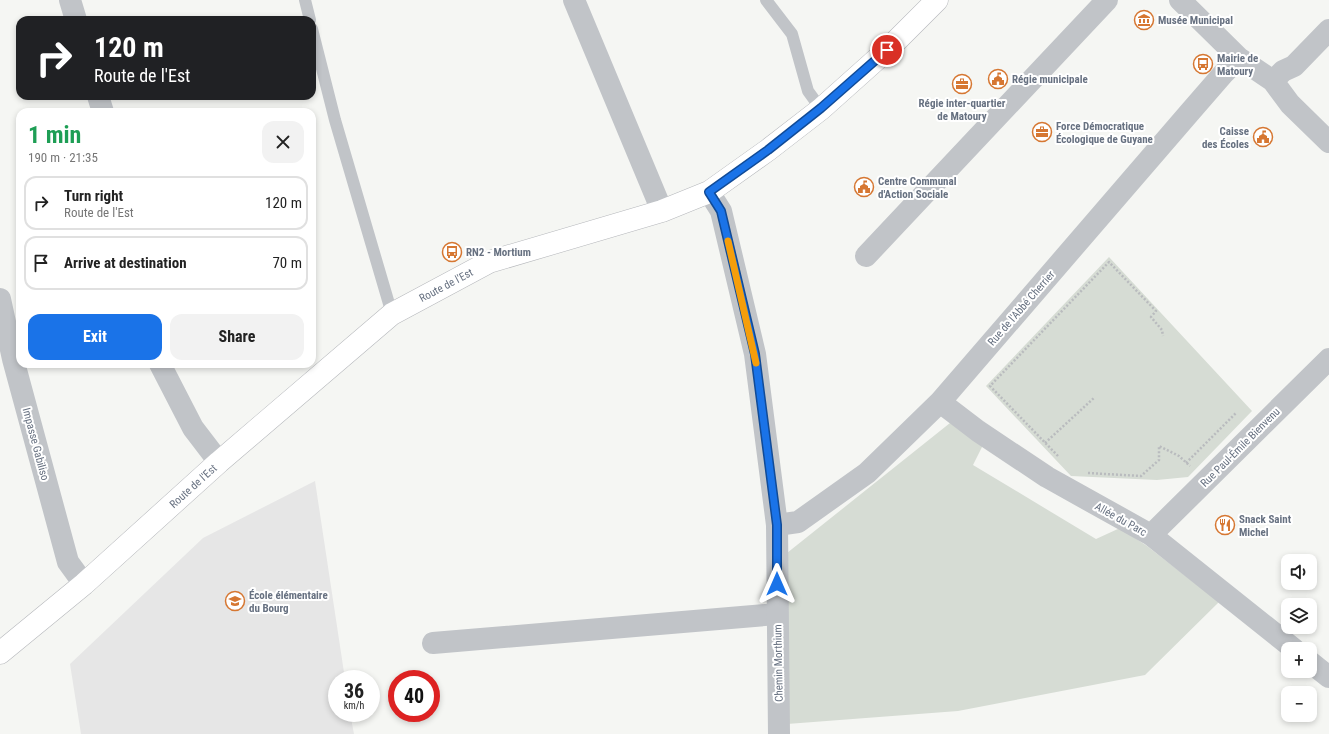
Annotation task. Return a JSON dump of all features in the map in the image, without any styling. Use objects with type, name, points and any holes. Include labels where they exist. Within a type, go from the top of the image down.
[{"type":"main road","name":"Route de l'Est","points":[[0,653],[84,584],[219,462],[392,314],[489,262],[662,211],[709,192],[768,150],[821,108],[887,50],[938,0]]},
{"type":"street","points":[[70,0],[75,16]]},
{"type":"street","points":[[574,0],[662,211]]},
{"type":"street","points":[[866,256],[1107,0]]},
{"type":"street","points":[[1180,0],[1239,58],[1273,81],[1290,104],[1329,142]]},
{"type":"street","points":[[1273,81],[1283,71],[1294,66],[1329,30]]},
{"type":"street","name":"Rue de l'Abbé Cherrier","points":[[777,525],[798,522],[867,473],[940,402],[1185,117],[1239,58]]},
{"type":"street","name":"Chemin Morthium","points":[[709,192],[721,211],[755,354],[777,525],[779,734]]},
{"type":"street","name":"Impasse Gabiliso","points":[[0,299],[13,359],[68,562],[84,584]]},
{"type":"street","name":"Rue Paul-Émile Bienvenu","points":[[1150,535],[1329,360]]},
{"type":"street","points":[[162,368],[193,428],[219,462]]},
{"type":"street","name":"Allée du Parc","points":[[940,402],[978,431],[1047,477],[1150,535],[1285,642]]},
{"type":"street","points":[[433,643],[777,614]]},
{"type":"street","points":[[1317,668],[1329,677]]},
{"type":"lane","points":[[305,0],[309,16]]},
{"type":"lane","points":[[766,0],[792,34],[808,91],[821,108]]},
{"type":"lane","points":[[316,45],[335,120],[392,314]]},
{"type":"path","points":[[1060,458],[990,386],[1109,262],[1156,311],[1151,317],[1162,330],[1163,336]]},
{"type":"path","points":[[1045,443],[1095,397]]},
{"type":"path","points":[[1186,463],[1236,413]]},
{"type":"path","points":[[1082,473],[1141,476],[1159,460],[1159,446],[1179,456],[1194,470]]},
{"type":"shaded area","points":[[1109,257],[1252,411],[1188,477],[1157,480],[1071,476],[986,386]]},
{"type":"shaded area","points":[[950,423],[983,445],[973,465],[1096,539],[1120,528],[1147,546],[1219,602],[1145,675],[958,711],[787,724],[787,553]]},
{"type":"shaded area","name":"École élémentaire du Bourg","points":[[315,481],[344,670],[328,670],[328,722],[352,722],[354,734],[81,734],[70,664],[203,538]]},
{"type":"slow traffic","points":[[728,241],[756,363]]},
{"type":"place","name":"Musée Municipal","points":[[1144,20]]},
{"type":"place","name":"Mairie de Matoury","points":[[1203,64]]},
{"type":"place","name":"Régie municipale","points":[[998,79]]},
{"type":"place","name":"Régie inter-quartier de Matoury","points":[[962,84]]},
{"type":"place","name":"Force Démocratique Écologique de Guyane","points":[[1042,132]]},
{"type":"place","name":"Caisse des Écoles","points":[[1263,137]]},
{"type":"place","name":"Centre Communal d'Action Sociale","points":[[864,187]]},
{"type":"place","name":"RN2 - Mortium","points":[[452,252]]},
{"type":"place","name":"Snack Saint Michel","points":[[1225,525]]},
{"type":"place","name":"École élémentaire du Bourg","points":[[235,601]]},
{"type":"route","points":[[777,584],[777,525],[755,354],[721,211],[709,192],[768,150],[821,108],[887,50]]}]
